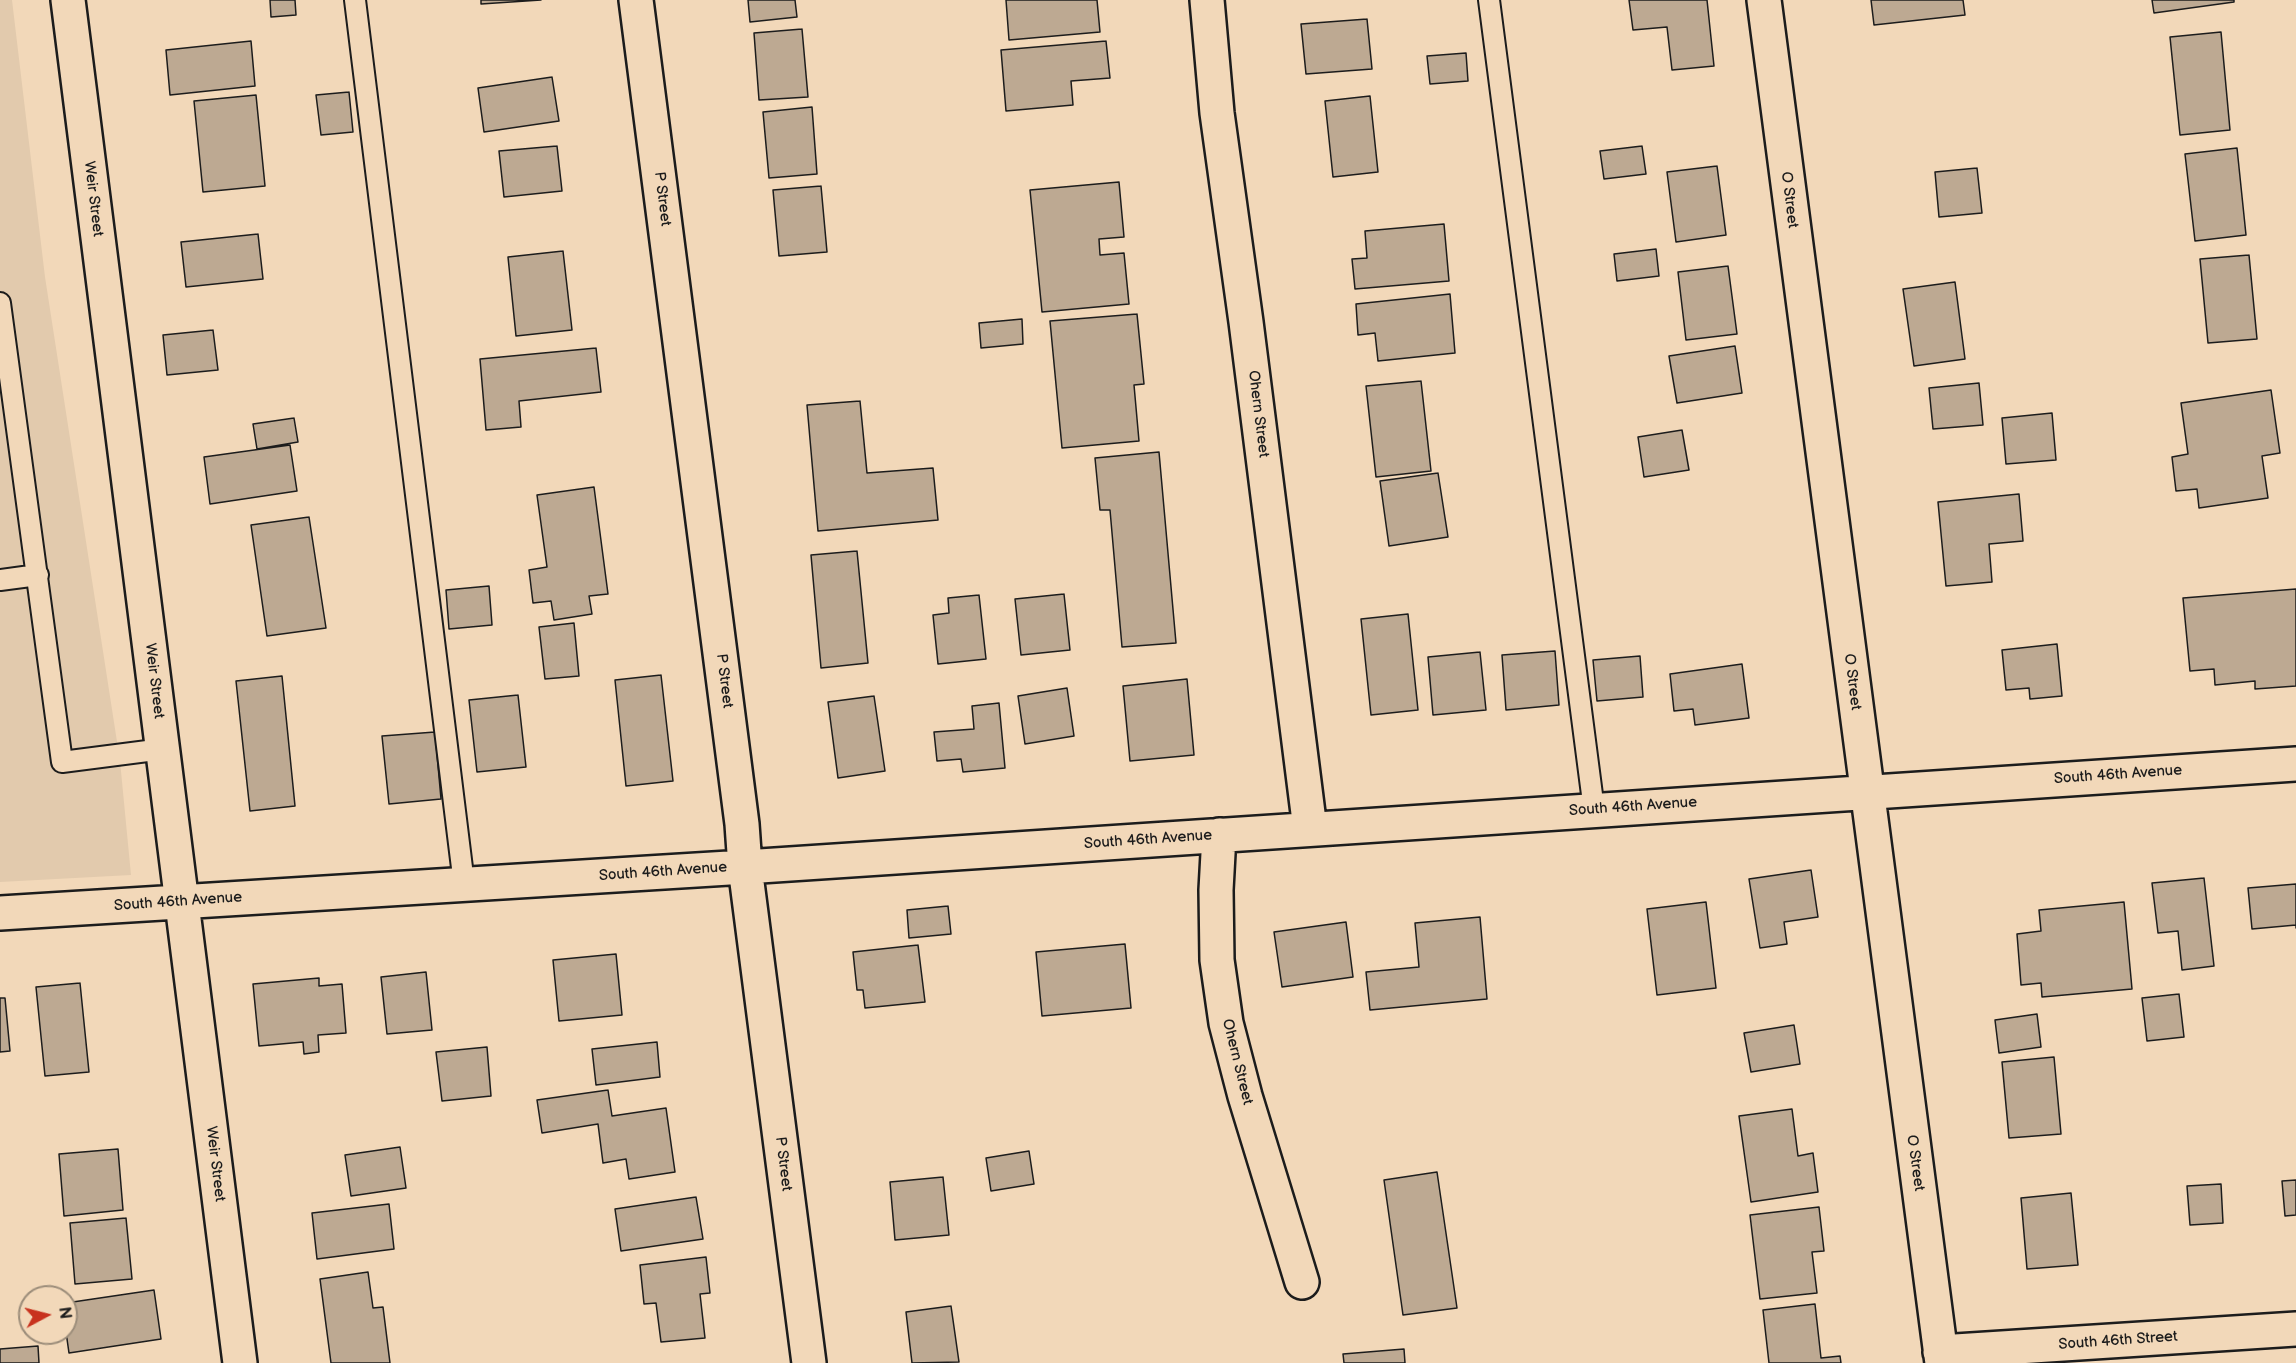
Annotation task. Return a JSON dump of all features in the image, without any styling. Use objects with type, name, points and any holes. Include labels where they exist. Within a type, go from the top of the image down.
[{"type":"street","name":"Weir Street","points":[[68,0],[240,1363]]},
{"type":"street","name":"P Street","points":[[636,0],[809,1363]]},
{"type":"street","name":"Ohern Street","points":[[1207,0],[1217,113],[1246,322],[1310,829]]},
{"type":"street","name":"O Street","points":[[1764,0],[1941,1358]]},
{"type":"street","name":"South 46th Avenue","points":[[0,913],[745,867],[2296,764]]},
{"type":"street","name":"Ohern Street","points":[[1219,835],[1216,890],[1217,960],[1226,1023],[1245,1096],[1302,1282]]},
{"type":"street","name":"South 46th Street","points":[[1941,1358],[2296,1329]]},
{"type":"lane","points":[[354,0],[464,884]]},
{"type":"lane","points":[[1489,0],[1594,810]]},
{"type":"lane","points":[[0,303],[62,762],[163,749]]},
{"type":"lane","points":[[0,580],[38,575]]},
{"type":"shaded area","points":[[0,0],[12,0],[45,277],[120,761],[131,875],[0,882]]},
{"type":"building","points":[[270,0],[295,0],[296,15],[271,17]]},
{"type":"building","points":[[481,0],[541,0],[481,4]]},
{"type":"building","points":[[748,0],[795,0],[797,17],[750,22]]},
{"type":"building","points":[[1006,0],[1097,0],[1100,32],[1009,40]]},
{"type":"building","points":[[1629,0],[1707,0],[1714,66],[1672,70],[1667,27],[1633,30]]},
{"type":"building","points":[[1871,0],[1963,0],[1965,15],[1874,25]]},
{"type":"building","points":[[2152,0],[2234,0],[2234,2],[2154,13]]},
{"type":"building","points":[[1367,19],[1372,69],[1306,74],[1301,24]]},
{"type":"building","points":[[802,29],[808,97],[759,100],[754,33]]},
{"type":"building","points":[[2221,32],[2230,130],[2180,135],[2170,37]]},
{"type":"building","points":[[251,41],[255,86],[170,95],[166,50]]},
{"type":"building","points":[[1106,41],[1110,78],[1071,81],[1073,105],[1006,111],[1001,50]]},
{"type":"building","points":[[1466,53],[1468,81],[1430,84],[1427,56]]},
{"type":"building","points":[[552,77],[559,121],[484,132],[478,88]]},
{"type":"building","points":[[349,92],[353,132],[321,135],[316,95]]},
{"type":"building","points":[[256,95],[265,186],[203,192],[194,101]]},
{"type":"building","points":[[1370,96],[1378,172],[1333,177],[1325,101]]},
{"type":"building","points":[[812,107],[817,174],[769,178],[763,112]]},
{"type":"building","points":[[557,146],[562,191],[504,197],[499,151]]},
{"type":"building","points":[[1642,146],[1646,174],[1604,179],[1600,151]]},
{"type":"building","points":[[2237,148],[2246,235],[2195,241],[2185,154]]},
{"type":"building","points":[[1717,166],[1726,235],[1676,242],[1667,172]]},
{"type":"building","points":[[1977,168],[1982,213],[1939,217],[1935,172]]},
{"type":"building","points":[[1119,182],[1124,237],[1099,239],[1100,255],[1124,253],[1129,304],[1042,312],[1030,190]]},
{"type":"building","points":[[821,186],[827,252],[779,256],[773,190]]},
{"type":"building","points":[[1444,224],[1449,281],[1355,289],[1352,259],[1367,258],[1365,231]]},
{"type":"building","points":[[258,234],[263,279],[186,287],[181,242]]},
{"type":"building","points":[[1656,249],[1659,276],[1617,281],[1614,254]]},
{"type":"building","points":[[563,251],[572,330],[516,336],[508,257]]},
{"type":"building","points":[[2249,255],[2257,339],[2208,343],[2200,259]]},
{"type":"building","points":[[1728,266],[1737,334],[1686,340],[1678,272]]},
{"type":"building","points":[[1955,282],[1965,359],[1914,366],[1903,289]]},
{"type":"building","points":[[1450,294],[1455,353],[1378,361],[1375,333],[1358,335],[1356,304]]},
{"type":"building","points":[[1137,314],[1144,384],[1134,385],[1139,441],[1062,448],[1050,321]]},
{"type":"building","points":[[1022,319],[1023,344],[981,348],[979,323]]},
{"type":"building","points":[[213,330],[218,370],[167,375],[163,335]]},
{"type":"building","points":[[1735,346],[1742,393],[1677,403],[1669,356]]},
{"type":"building","points":[[596,348],[601,392],[519,401],[521,427],[486,430],[480,359]]},
{"type":"building","points":[[1421,381],[1431,471],[1376,477],[1366,386]]},
{"type":"building","points":[[1979,383],[1983,425],[1933,429],[1929,388]]},
{"type":"building","points":[[2271,390],[2280,453],[2262,456],[2268,498],[2199,508],[2197,489],[2176,491],[2172,457],[2188,454],[2181,403]]},
{"type":"building","points":[[860,401],[867,473],[933,468],[938,520],[818,531],[807,405]]},
{"type":"building","points":[[2052,413],[2056,460],[2006,464],[2002,418]]},
{"type":"building","points":[[294,418],[298,442],[257,449],[253,424]]},
{"type":"building","points":[[1682,430],[1689,470],[1644,477],[1638,437]]},
{"type":"building","points":[[290,445],[297,491],[210,504],[204,457]]},
{"type":"building","points":[[1159,452],[1176,643],[1122,647],[1110,510],[1100,510],[1095,458]]},
{"type":"building","points":[[1438,473],[1448,537],[1389,546],[1380,481]]},
{"type":"building","points":[[594,487],[608,594],[589,596],[592,614],[554,620],[551,601],[533,603],[529,570],[547,567],[537,495]]},
{"type":"building","points":[[2019,494],[2023,541],[1989,544],[1992,582],[1946,586],[1938,502]]},
{"type":"building","points":[[309,517],[326,628],[267,636],[251,525]]},
{"type":"building","points":[[857,551],[868,663],[821,668],[811,555]]},
{"type":"building","points":[[489,586],[492,625],[449,629],[446,590]]},
{"type":"building","points":[[2296,589],[2296,686],[2255,689],[2255,681],[2215,685],[2214,669],[2190,671],[2183,598]]},
{"type":"building","points":[[1064,594],[1070,650],[1021,655],[1015,599]]},
{"type":"building","points":[[979,595],[986,659],[938,664],[933,615],[949,613],[948,598]]},
{"type":"building","points":[[1408,614],[1418,710],[1371,715],[1361,619]]},
{"type":"building","points":[[574,623],[579,676],[545,679],[539,627]]},
{"type":"building","points":[[2057,644],[2062,696],[2030,699],[2029,688],[2006,690],[2002,650]]},
{"type":"building","points":[[1555,651],[1559,705],[1506,710],[1502,655]]},
{"type":"building","points":[[1480,652],[1486,710],[1433,715],[1428,657]]},
{"type":"building","points":[[1640,656],[1643,697],[1597,701],[1593,660]]},
{"type":"building","points":[[1742,664],[1749,718],[1695,725],[1693,709],[1674,711],[1670,674]]},
{"type":"building","points":[[661,675],[673,781],[626,786],[615,680]]},
{"type":"building","points":[[282,676],[295,806],[250,811],[236,681]]},
{"type":"building","points":[[1187,679],[1194,755],[1130,761],[1123,686]]},
{"type":"building","points":[[1067,688],[1074,736],[1025,744],[1018,696]]},
{"type":"building","points":[[518,695],[526,767],[477,772],[469,700]]},
{"type":"building","points":[[874,696],[885,771],[838,778],[828,702]]},
{"type":"building","points":[[999,703],[1005,768],[963,772],[961,759],[937,761],[934,732],[974,729],[972,706]]},
{"type":"building","points":[[435,732],[441,799],[389,804],[382,736]]},
{"type":"building","points":[[1811,870],[1818,917],[1784,922],[1787,944],[1760,948],[1749,879]]},
{"type":"building","points":[[2204,878],[2214,966],[2182,970],[2178,931],[2158,933],[2152,883]]},
{"type":"building","points":[[2296,884],[2296,925],[2252,929],[2248,888]]},
{"type":"building","points":[[1706,902],[1716,988],[1657,995],[1647,909]]},
{"type":"building","points":[[2124,902],[2132,989],[2042,997],[2041,983],[2021,985],[2017,934],[2041,931],[2039,910]]},
{"type":"building","points":[[948,906],[951,934],[909,938],[907,910]]},
{"type":"building","points":[[1480,917],[1487,999],[1370,1010],[1366,972],[1419,967],[1415,923]]},
{"type":"building","points":[[1346,922],[1353,977],[1282,987],[1274,932]]},
{"type":"building","points":[[1125,944],[1131,1008],[1042,1016],[1036,952]]},
{"type":"building","points":[[918,945],[925,1002],[865,1008],[863,990],[857,990],[853,952]]},
{"type":"building","points":[[616,954],[622,1015],[559,1021],[553,960]]},
{"type":"building","points":[[426,972],[432,1030],[387,1034],[381,977]]},
{"type":"building","points":[[319,978],[319,986],[342,984],[346,1033],[318,1035],[319,1052],[304,1054],[303,1042],[259,1046],[253,984]]},
{"type":"building","points":[[80,983],[89,1072],[45,1076],[36,987]]},
{"type":"building","points":[[2179,994],[2184,1037],[2147,1041],[2142,998]]},
{"type":"building","points":[[0,998],[5,998],[10,1051],[0,1052]]},
{"type":"building","points":[[2037,1014],[2041,1047],[1999,1053],[1995,1020]]},
{"type":"building","points":[[1794,1025],[1800,1064],[1751,1072],[1744,1033]]},
{"type":"building","points":[[657,1042],[660,1077],[596,1085],[592,1049]]},
{"type":"building","points":[[487,1047],[491,1096],[442,1101],[436,1052]]},
{"type":"building","points":[[2054,1057],[2061,1134],[2009,1138],[2002,1062]]},
{"type":"building","points":[[608,1090],[612,1116],[666,1108],[675,1172],[629,1179],[626,1159],[603,1163],[598,1124],[542,1133],[537,1100]]},
{"type":"building","points":[[1792,1109],[1798,1156],[1813,1153],[1818,1192],[1751,1202],[1739,1116]]},
{"type":"building","points":[[400,1147],[406,1188],[351,1196],[345,1155]]},
{"type":"building","points":[[118,1149],[123,1210],[64,1216],[59,1154]]},
{"type":"building","points":[[1029,1151],[1034,1184],[991,1191],[986,1158]]},
{"type":"building","points":[[1437,1172],[1457,1308],[1403,1315],[1384,1180]]},
{"type":"building","points":[[943,1177],[949,1235],[895,1240],[890,1182]]},
{"type":"building","points":[[2296,1180],[2296,1215],[2285,1216],[2282,1181]]},
{"type":"building","points":[[2221,1184],[2223,1223],[2190,1225],[2187,1186]]},
{"type":"building","points":[[2071,1193],[2078,1265],[2027,1269],[2021,1198]]},
{"type":"building","points":[[696,1197],[703,1239],[621,1251],[615,1209]]},
{"type":"building","points":[[389,1204],[394,1249],[317,1259],[312,1213]]},
{"type":"building","points":[[1819,1207],[1824,1251],[1812,1252],[1817,1293],[1760,1299],[1750,1215]]},
{"type":"building","points":[[126,1218],[132,1279],[75,1284],[70,1223]]},
{"type":"building","points":[[706,1257],[710,1293],[700,1294],[705,1338],[661,1342],[656,1303],[644,1304],[640,1265]]},
{"type":"building","points":[[368,1272],[373,1308],[383,1307],[390,1363],[331,1363],[320,1279]]},
{"type":"building","points":[[154,1290],[161,1339],[69,1353],[68,1345],[78,1345],[78,1301]]},
{"type":"building","points":[[1815,1304],[1821,1358],[1840,1356],[1841,1363],[1769,1363],[1763,1310]]},
{"type":"building","points":[[951,1306],[959,1362],[912,1363],[906,1312]]},
{"type":"building","points":[[38,1346],[39,1363],[0,1363],[0,1349]]},
{"type":"building","points":[[1404,1349],[1405,1363],[1344,1363],[1343,1354]]}]
